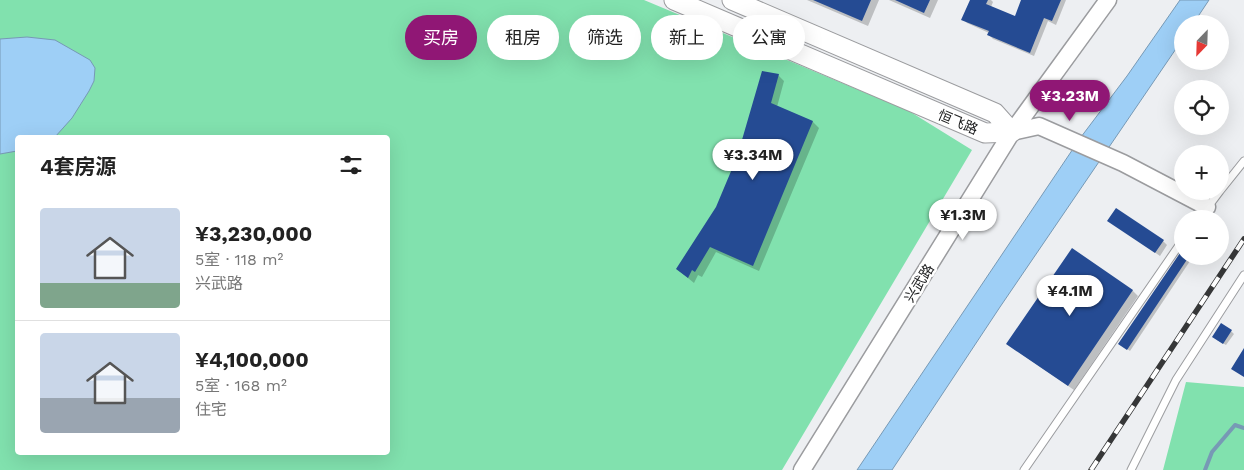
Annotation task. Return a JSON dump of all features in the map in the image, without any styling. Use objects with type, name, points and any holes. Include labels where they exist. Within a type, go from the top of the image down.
[{"type":"main road","name":"恒飞路","points":[[674,0],[985,133],[1012,132]]},
{"type":"main road","name":"恒飞路","points":[[732,0],[995,113],[1012,132]]},
{"type":"street","name":"兴武路","points":[[802,470],[1012,132],[1108,0]]},
{"type":"street","points":[[1012,132],[1039,126],[1123,163],[1198,210]]},
{"type":"lane","points":[[1229,180],[1244,161]]},
{"type":"lane","points":[[1205,210],[1213,200]]},
{"type":"lane","points":[[1024,470],[1174,253]]},
{"type":"lane","points":[[1131,470],[1176,380],[1244,276]]},
{"type":"green space","points":[[0,0],[644,0],[680,15],[651,15],[651,60],[723,60],[723,33],[733,37],[733,60],[787,60],[909,111],[972,150],[782,470],[0,470]]},
{"type":"green space","points":[[1186,382],[1244,387],[1244,470],[1163,470]]},
{"type":"water","points":[[1180,0],[1209,0],[1199,15],[1174,15],[1174,52],[1000,307],[892,470],[857,470],[1081,137],[1127,76]]},
{"type":"water","points":[[27,37],[55,40],[90,60],[95,68],[94,81],[89,91],[72,118],[57,135],[15,135],[15,151],[0,154],[0,39]]},
{"type":"building","points":[[813,0],[871,0],[862,21]]},
{"type":"building","points":[[895,0],[930,0],[924,13]]},
{"type":"building","points":[[970,0],[988,0],[986,4],[1015,16],[1021,0],[1061,0],[1052,21],[1044,18],[1030,53],[987,35],[989,31],[961,20]]},
{"type":"building","points":[[762,71],[779,74],[771,103],[813,121],[753,266],[710,247],[695,272],[692,270],[688,278],[676,269],[716,207],[737,157]]},
{"type":"building","points":[[1116,208],[1164,240],[1155,253],[1107,221]]},
{"type":"building","points":[[1072,248],[1133,290],[1068,386],[1006,344]]},
{"type":"building","points":[[1174,262],[1174,265],[1183,265],[1127,350],[1118,344]]},
{"type":"building","points":[[1221,323],[1232,330],[1223,344],[1212,337]]},
{"type":"building","points":[[1244,348],[1244,377],[1231,369]]},
{"type":"waterway","points":[[1205,470],[1212,452],[1235,425],[1244,428]]},
{"type":"railway","points":[[1091,470],[1244,239]]}]
